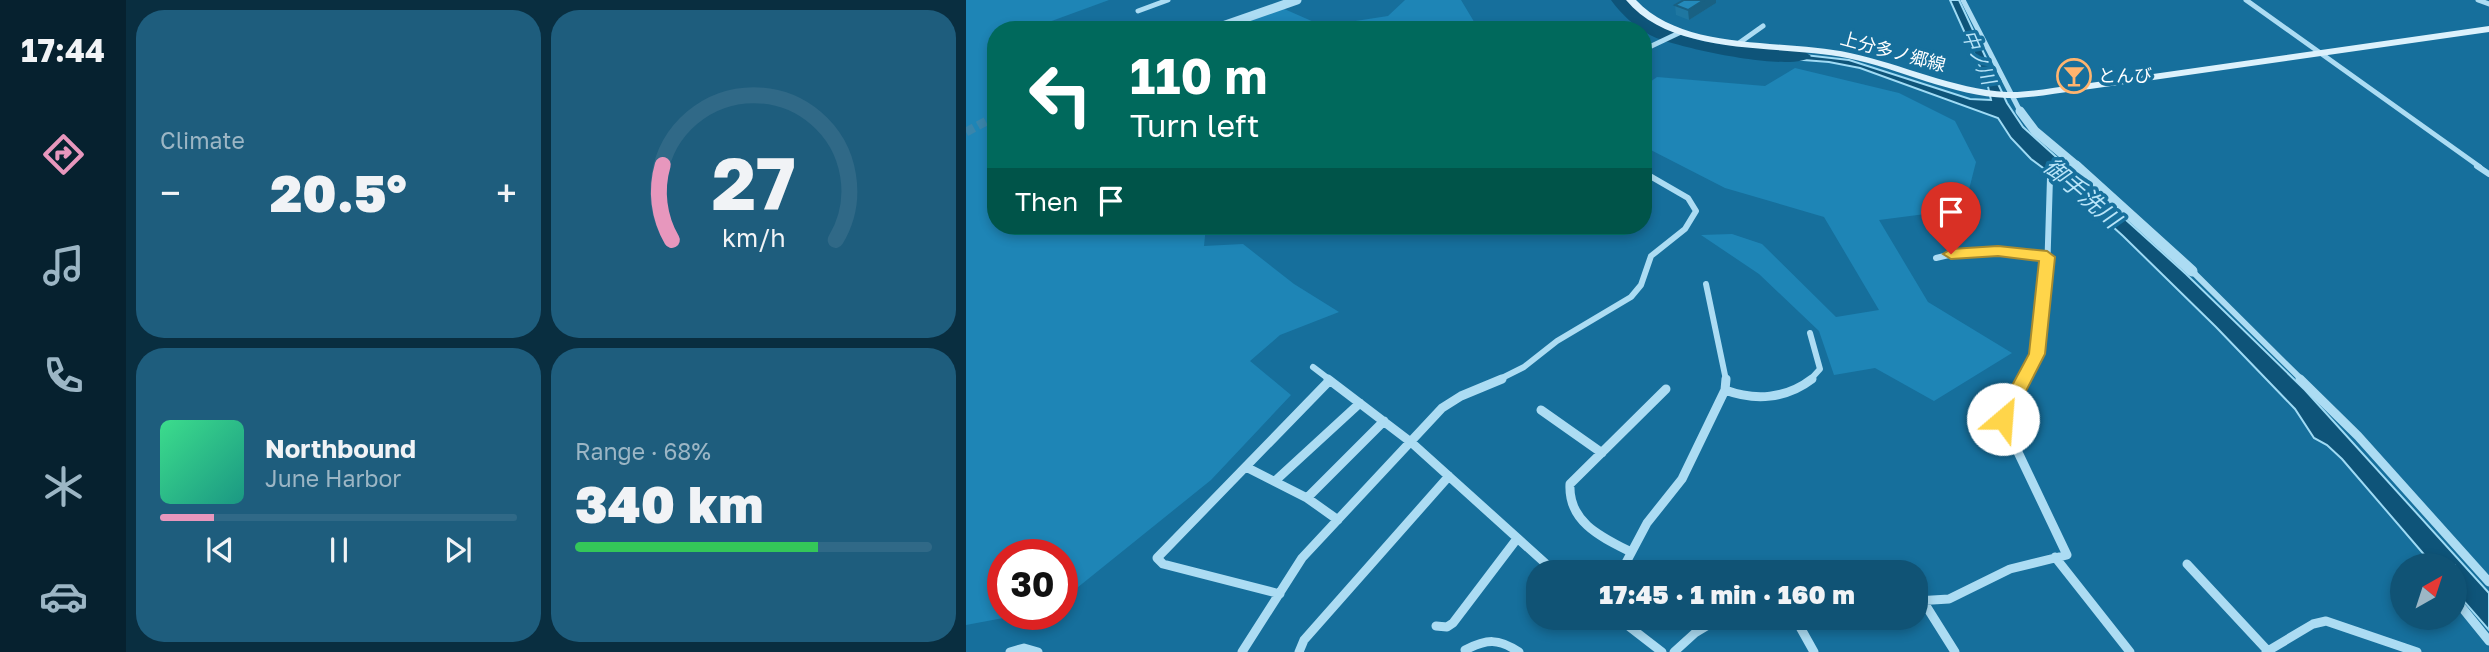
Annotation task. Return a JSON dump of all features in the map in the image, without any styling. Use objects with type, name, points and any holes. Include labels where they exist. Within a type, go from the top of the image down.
[{"type":"main road","name":"上分多ノ郷線","points":[[1631,0],[1651,19],[1678,34],[1848,55],[1937,82],[2006,94],[2489,29]]},
{"type":"street","points":[[1138,11],[1168,0]]},
{"type":"street","points":[[1237,21],[1297,0]]},
{"type":"street","points":[[1964,0],[2006,94],[2035,131],[2074,169],[2192,271],[2358,436],[2489,582]]},
{"type":"street","points":[[2246,0],[2489,174]]},
{"type":"street","points":[[2478,0],[2489,4]]},
{"type":"street","points":[[1739,43],[1763,26]]},
{"type":"street","points":[[1652,46],[1678,34]]},
{"type":"street","points":[[1928,600],[1957,597],[1994,575],[2067,555],[2003,419],[2037,354],[2047,257],[2050,178],[2074,169]]},
{"type":"street","points":[[1242,652],[1302,558],[1452,399],[1518,371],[1557,341],[1619,305],[1637,291],[1645,280],[1652,254],[1688,227],[1694,220],[1696,211],[1688,198],[1652,177]]},
{"type":"street","points":[[1936,258],[1966,251],[2047,257]]},
{"type":"street","points":[[1627,560],[1647,523],[1682,479],[1707,433],[1725,390],[1727,374],[1706,284]]},
{"type":"street","points":[[1725,390],[1744,397],[1770,396],[1813,378],[1820,369],[1810,333]]},
{"type":"street","points":[[1313,367],[1412,443],[1540,560]]},
{"type":"street","points":[[1280,594],[1163,564],[1157,558],[1329,381]]},
{"type":"street","points":[[1631,552],[1599,536],[1585,525],[1569,499],[1570,484],[1666,390]]},
{"type":"street","points":[[1275,481],[1360,403]]},
{"type":"street","points":[[1541,410],[1602,453]]},
{"type":"street","points":[[1307,498],[1384,421]]},
{"type":"street","points":[[1246,467],[1307,498],[1338,520]]},
{"type":"street","points":[[1299,652],[1304,640],[1449,476]]},
{"type":"street","points":[[1436,626],[1453,623],[1516,540]]},
{"type":"street","points":[[2055,557],[2130,652]]},
{"type":"street","points":[[2187,564],[2267,652],[2313,624],[2326,621],[2417,652]]},
{"type":"street","points":[[1928,613],[1955,652]]},
{"type":"street","points":[[2468,615],[2489,641]]},
{"type":"street","points":[[1634,630],[1662,652]]},
{"type":"street","points":[[1674,652],[1701,630]]},
{"type":"street","points":[[1802,630],[1814,652]]},
{"type":"street","points":[[1465,650],[1492,638],[1502,640],[1519,652]]},
{"type":"street","points":[[1010,652],[1024,648],[1038,652]]},
{"type":"shaded area","points":[[966,0],[1109,0],[1052,21],[987,21],[987,235],[1205,235],[1204,246],[1243,244],[1294,284],[1339,312],[1280,335],[1250,361],[1291,395],[1211,480],[1078,587],[1078,539],[987,539],[987,621],[966,625]]},
{"type":"shaded area","points":[[1405,0],[1461,0],[1474,21],[1356,21],[1388,16]]},
{"type":"shaded area","points":[[1282,8],[1312,21],[1248,21]]},
{"type":"shaded area","points":[[1795,68],[1899,93],[1955,121],[1976,162],[1964,209],[1879,220],[1928,302],[2012,353],[1934,401],[1875,368],[1834,375],[1819,331],[1759,274],[1701,235],[1732,234],[1762,244],[1836,317],[1879,310],[1824,217],[1725,188],[1652,151],[1652,81],[1657,77],[1765,86]]},
{"type":"water","name":"中ノ川","points":[[1950,0],[1959,0],[2007,103],[2023,127],[2186,274],[2305,390],[2453,553],[2423,553],[2342,459],[2327,445],[2314,438],[2295,409],[2216,327],[2123,236],[2070,188],[2031,159],[2011,138],[1998,118],[1860,68],[1829,62],[1767,57],[1768,51],[1849,60],[1970,99],[1991,100],[1987,82]]},
{"type":"water","points":[[2468,570],[2489,593],[2489,630],[2468,606]]},
{"type":"building","points":[[1684,0],[1704,0],[1688,10],[1675,5]]},
{"type":"waterway","name":"御手洗川","points":[[1619,0],[1641,21]]},
{"type":"waterway","name":"御手洗川","points":[[1652,28],[1678,41],[1703,47],[1802,56]]},
{"type":"tunnel","points":[[966,132],[987,121]]},
{"type":"place","name":"とんび","points":[[2074,76]]},
{"type":"route","points":[[1951,254],[1998,251],[2047,257],[2037,354],[2003,419]]}]
